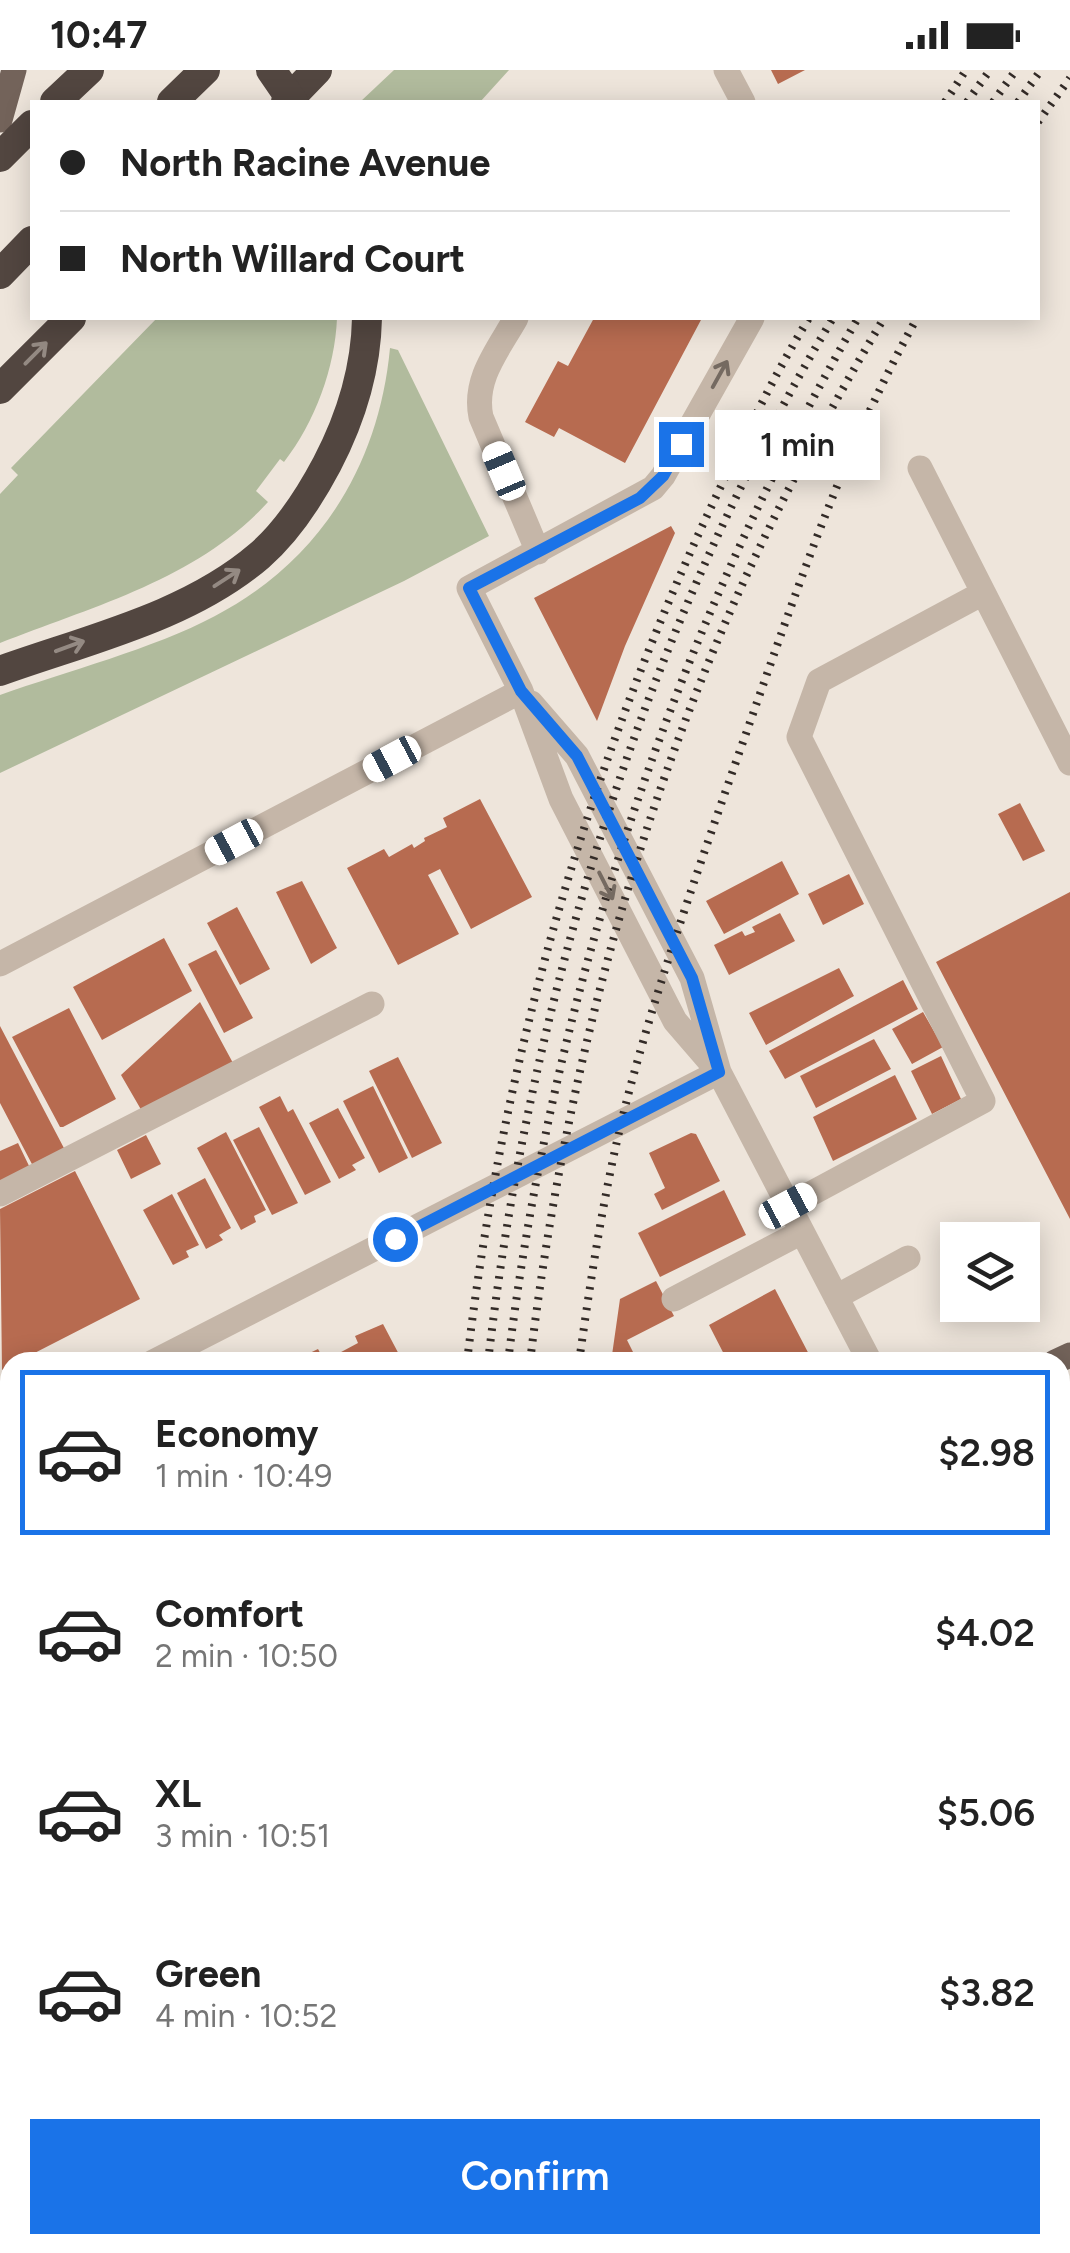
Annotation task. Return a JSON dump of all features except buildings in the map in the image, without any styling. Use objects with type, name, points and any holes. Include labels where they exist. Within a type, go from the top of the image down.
[{"type":"highway","points":[[57,100],[89,70]]},
{"type":"highway","points":[[174,100],[205,70]]},
{"type":"highway","points":[[271,70],[288,100]]},
{"type":"highway","points":[[291,100],[316,70]]},
{"type":"highway","points":[[0,157],[30,127]]},
{"type":"highway","points":[[0,274],[30,244]]},
{"type":"highway","points":[[0,388],[70,320]]},
{"type":"highway","points":[[0,671],[182,603],[223,582],[259,556],[290,524],[314,490],[339,441],[358,392],[367,320]]},
{"type":"main road","points":[[0,120],[14,70]]},
{"type":"street","points":[[726,70],[742,100]]},
{"type":"street","points":[[515,320],[482,377],[477,396],[481,417],[538,552]]},
{"type":"street","points":[[751,320],[653,488],[469,588],[521,691],[577,756],[613,824],[692,978],[719,1072],[865,1352]]},
{"type":"street","points":[[920,468],[1070,764]]},
{"type":"street","points":[[788,1206],[983,1101],[799,737],[819,681],[983,593]]},
{"type":"street","points":[[0,964],[521,691]]},
{"type":"street","points":[[0,1194],[372,1004]]},
{"type":"street","points":[[173,1352],[719,1072]]},
{"type":"street","points":[[674,1300],[802,1232]]},
{"type":"street","points":[[836,1297],[908,1258]]},
{"type":"green space","points":[[394,70],[509,70],[482,100],[362,100]]},
{"type":"green space","points":[[155,320],[337,320],[328,375],[314,412],[284,462],[280,459],[256,491],[268,502],[240,529],[210,551],[143,588],[0,643],[0,494],[18,475],[11,468]]},
{"type":"green space","points":[[390,348],[398,350],[489,536],[404,581],[0,773],[0,695],[137,649],[215,616],[285,567],[314,538],[338,505],[373,432]]},
{"type":"railway","points":[[946,100],[966,70]]},
{"type":"railway","points":[[968,100],[990,70]]},
{"type":"railway","points":[[994,100],[1016,70]]},
{"type":"railway","points":[[1019,100],[1041,70]]},
{"type":"railway","points":[[1040,119],[1070,78]]},
{"type":"railway","points":[[468,1352],[501,1145],[525,1038],[585,827],[621,723],[705,520],[767,392],[808,320]]},
{"type":"railway","points":[[489,1352],[507,1226],[533,1090],[566,955],[605,822],[652,691],[705,563],[766,438],[832,320]]},
{"type":"railway","points":[[509,1352],[528,1225],[556,1089],[589,955],[630,822],[677,692],[731,565],[791,440],[857,320]]},
{"type":"railway","points":[[531,1352],[557,1181],[576,1091],[621,913],[648,826],[678,739],[750,568],[814,441],[883,320]]},
{"type":"railway","points":[[581,1352],[614,1156],[673,944],[828,509],[869,412],[916,320]]},
{"type":"route","points":[[395,1239],[719,1072],[692,978],[577,756],[521,691],[469,588],[640,498],[663,476],[681,444]]}]
